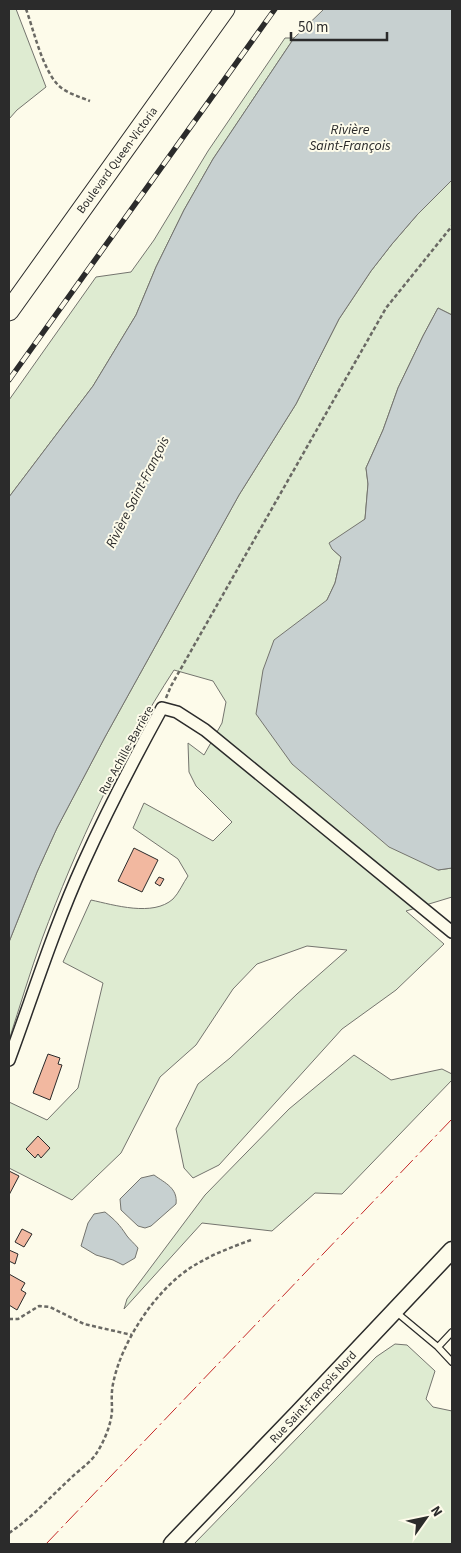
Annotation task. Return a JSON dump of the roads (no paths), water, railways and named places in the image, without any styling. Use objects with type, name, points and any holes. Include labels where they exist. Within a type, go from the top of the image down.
[{"type":"main road","name":"Boulevard Queen-Victoria","points":[[9,311],[225,9]]},
{"type":"street","name":"Rue Achille-Barrière","points":[[9,1060],[82,865],[118,790],[162,708],[177,712],[191,719],[206,730],[452,932]]},
{"type":"street","name":"Rue Saint-François Nord","points":[[172,1544],[452,1250]]},
{"type":"lane","points":[[394,1310],[452,1362]]},
{"type":"lane","points":[[438,1348],[452,1332]]},
{"type":"water","name":"Rivière Saint-François","points":[[324,9],[452,9],[452,180],[417,215],[392,244],[371,271],[339,319],[296,404],[239,495],[105,737],[57,828],[9,942],[9,497],[93,386],[136,315],[156,267],[184,210],[213,159],[294,38]]},
{"type":"water","points":[[438,308],[452,315],[452,868],[438,870],[389,847],[292,764],[256,714],[263,670],[274,640],[327,600],[335,583],[341,557],[332,549],[329,543],[365,519],[368,484],[366,468],[383,430],[398,388]]},
{"type":"water","points":[[154,1175],[173,1190],[176,1204],[151,1226],[145,1228],[138,1226],[121,1210],[120,1199],[141,1178]]},
{"type":"water","points":[[105,1212],[138,1248],[135,1258],[123,1265],[96,1255],[81,1246],[88,1223],[94,1214]]},
{"type":"railway","points":[[9,380],[275,9]]}]
